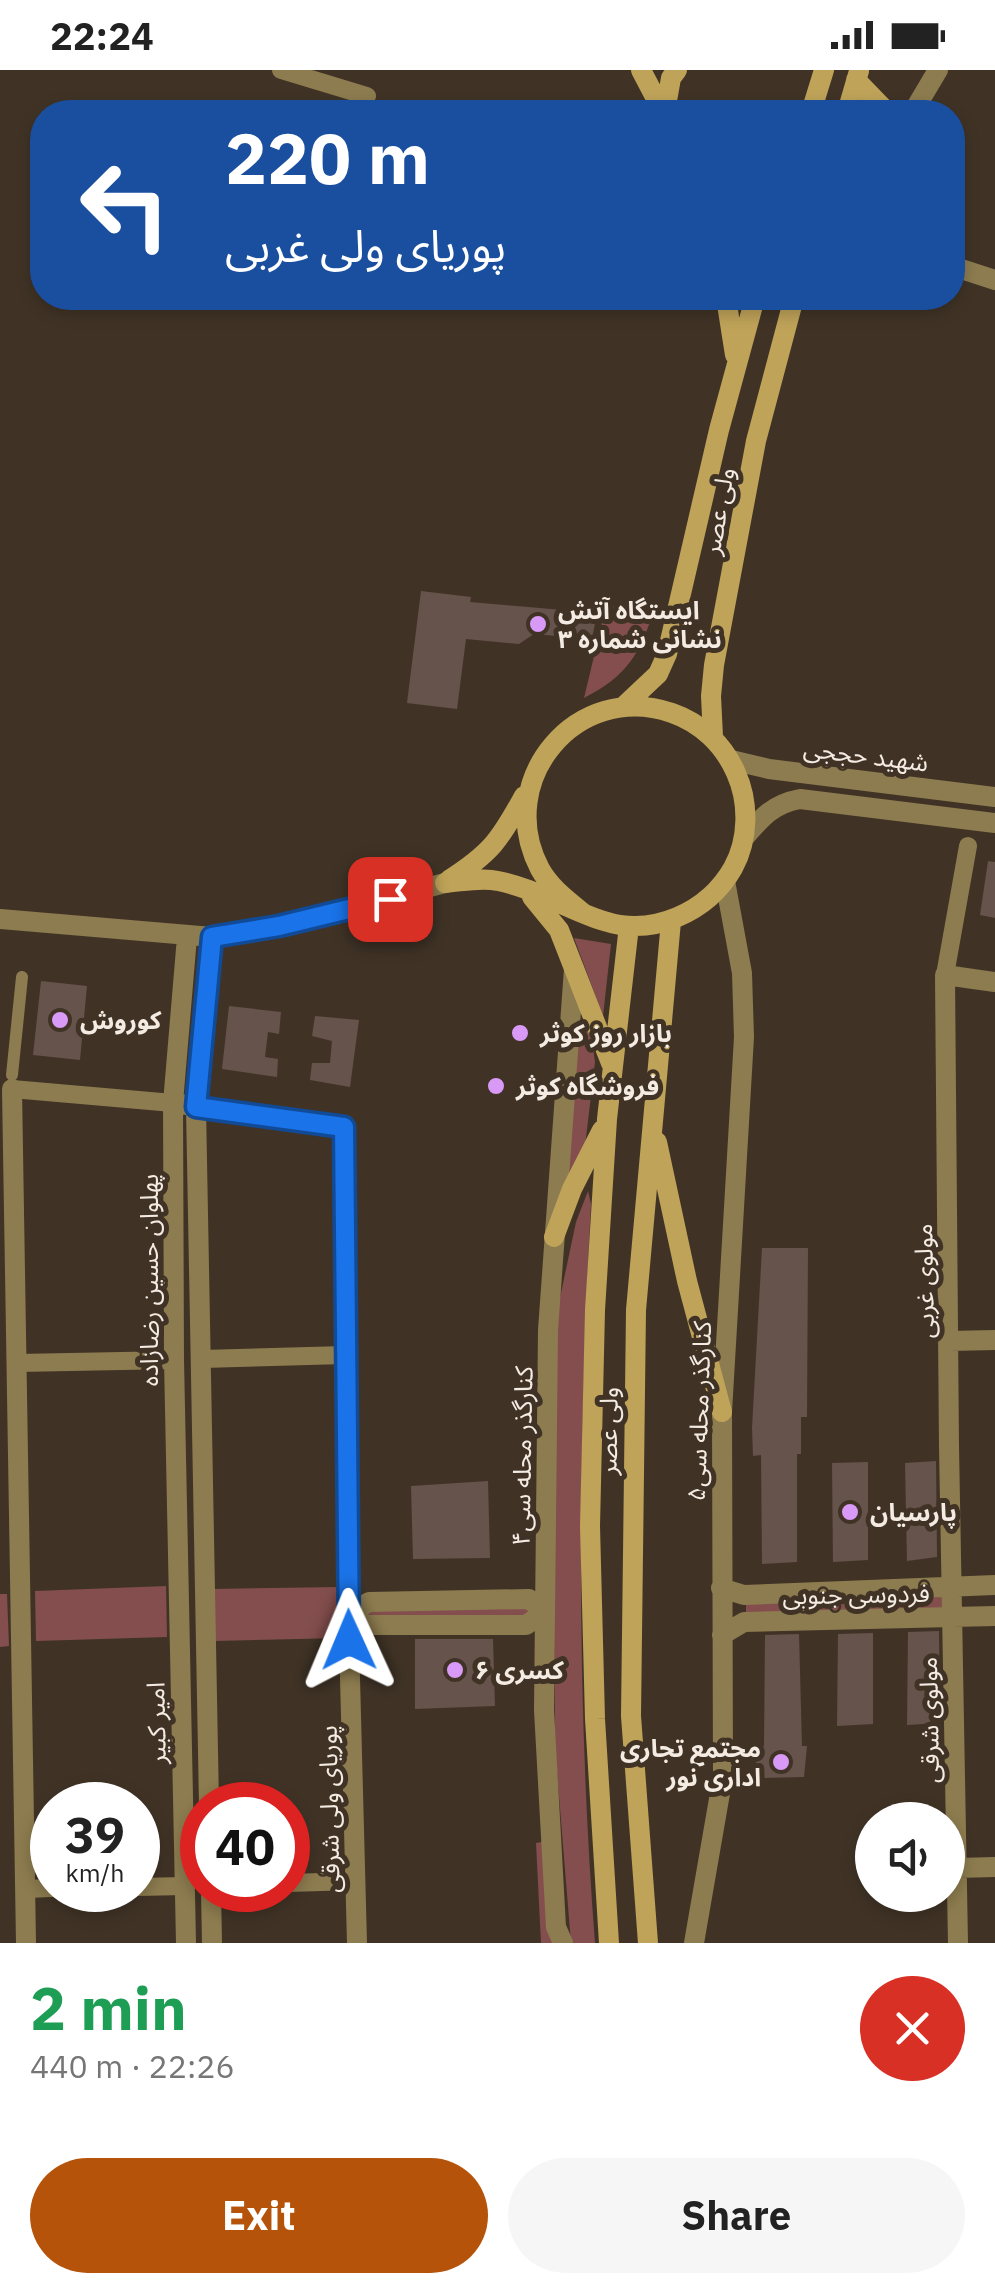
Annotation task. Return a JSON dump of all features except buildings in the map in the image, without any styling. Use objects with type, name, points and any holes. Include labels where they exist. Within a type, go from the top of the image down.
[{"type":"main road","points":[[640,70],[657,100]]},
{"type":"main road","points":[[667,100],[677,70]]},
{"type":"main road","points":[[815,100],[824,70]]},
{"type":"main road","points":[[851,100],[858,75]]},
{"type":"main road","points":[[858,75],[878,100]]},
{"type":"main road","points":[[728,310],[736,365]]},
{"type":"main road","name":"ولی عصر","points":[[624,706],[658,674],[668,654],[752,310]]},
{"type":"main road","name":"ولی عصر","points":[[713,737],[714,665],[756,442],[791,310]]},
{"type":"main road","points":[[788,321],[797,310]]},
{"type":"main road","points":[[624,706],[656,707],[687,718],[713,737],[731,760],[742,784],[746,811],[737,861],[725,882],[701,905],[672,921],[629,926],[604,922],[524,888],[493,880],[445,883],[484,857],[506,829],[544,756],[565,731],[592,714],[624,706]]},
{"type":"main road","points":[[530,785],[526,814],[535,857],[558,894],[582,912]]},
{"type":"main road","points":[[524,888],[559,930],[614,1070]]},
{"type":"main road","name":"ولی عصر","points":[[648,1943],[631,1716],[636,1310],[672,921]]},
{"type":"main road","name":"ولی عصر","points":[[610,1943],[594,1719],[590,1526],[595,1310],[607,1119],[629,926]]},
{"type":"main road","points":[[652,1118],[687,1280],[722,1412]]},
{"type":"main road","points":[[554,1236],[572,1188],[607,1119]]},
{"type":"street","points":[[281,70],[367,96]]},
{"type":"street","points":[[920,100],[938,70]]},
{"type":"street","points":[[965,270],[995,280]]},
{"type":"street","name":"شهید حججی","points":[[731,760],[769,769],[995,797]]},
{"type":"street","name":"شهید حججی","points":[[744,838],[767,811],[800,799],[995,823]]},
{"type":"street","points":[[968,846],[945,975],[995,982]]},
{"type":"street","name":"کنارگذر محله سی۵","points":[[694,1943],[723,1776],[722,1412],[744,1037],[742,973],[725,882]]},
{"type":"street","points":[[0,919],[212,937],[279,926],[445,883]]},
{"type":"street","name":"پهلوان حسین رضازاده","points":[[179,1622],[173,1103],[186,937]]},
{"type":"street","name":"پهلوان حسین رضازاده","points":[[204,1620],[196,1107],[212,937]]},
{"type":"street","name":"کنارگذر محله سی۴","points":[[563,1943],[556,1927],[545,1730],[548,1330],[574,970]]},
{"type":"street","name":"مولوی غربی","points":[[945,975],[952,1617]]},
{"type":"street","points":[[22,977],[12,1082],[18,1363],[10,1479],[24,1765],[26,1943]]},
{"type":"street","points":[[12,1082],[196,1107]]},
{"type":"street","name":"پوریای ولی شرقی","points":[[196,1107],[344,1127],[357,1943]]},
{"type":"street","points":[[949,1341],[995,1340]]},
{"type":"street","points":[[18,1363],[345,1355]]},
{"type":"street","points":[[178,1573],[204,1572]]},
{"type":"street","name":"فردوسی جنوبی","points":[[720,1588],[744,1596],[995,1585]]},
{"type":"street","points":[[744,1596],[733,1604],[733,1615],[744,1622]]},
{"type":"street","points":[[349,1614],[366,1625],[526,1625],[545,1612]]},
{"type":"street","name":"فردوسی جنوبی","points":[[722,1635],[744,1622],[995,1616]]},
{"type":"street","name":"مولوی شرقی","points":[[952,1617],[956,1802]]},
{"type":"street","name":"امیر کبیر","points":[[204,1620],[209,1782]]},
{"type":"street","name":"امیر کبیر","points":[[179,1622],[187,1782]]},
{"type":"street","points":[[180,1661],[206,1660]]},
{"type":"street","points":[[0,1766],[24,1765]]},
{"type":"street","points":[[965,1868],[995,1867]]},
{"type":"street","points":[[310,1882],[356,1881]]},
{"type":"street","points":[[25,1888],[30,1888]]},
{"type":"street","name":"امیر کبیر","points":[[186,1943],[190,1912]]},
{"type":"street","points":[[211,1912],[212,1943]]},
{"type":"street","name":"مولوی شرقی","points":[[958,1912],[958,1943]]},
{"type":"shaded area","points":[[606,606],[654,610],[630,662],[611,681],[584,698]]},
{"type":"shaded area","points":[[574,938],[611,944],[603,1016]]},
{"type":"shaded area","points":[[579,1020],[591,1033],[595,1062],[585,1146],[560,1210]]},
{"type":"shaded area","points":[[588,1191],[591,1204],[581,1574],[595,1943],[571,1943],[555,1747],[553,1443],[557,1312],[576,1222]]},
{"type":"shaded area","points":[[166,1586],[167,1637],[36,1641],[35,1591]]},
{"type":"shaded area","points":[[340,1587],[342,1638],[214,1641],[213,1589]]},
{"type":"shaded area","points":[[0,1594],[7,1594],[9,1646],[0,1647]]},
{"type":"shaded area","points":[[944,1597],[944,1611],[746,1618],[746,1600]]},
{"type":"shaded area","points":[[526,1603],[537,1614],[525,1621],[367,1621],[368,1608]]},
{"type":"shaded area","points":[[542,1842],[553,1943],[541,1943],[536,1843]]},
{"type":"place","name":"ایستگاه آتش نشانی شماره ۳","points":[[538,624]]},
{"type":"place","name":"کوروش","points":[[60,1020]]},
{"type":"place","name":"بازار روز کوثر","points":[[520,1033]]},
{"type":"place","name":"فروشگاه کوثر","points":[[496,1086]]},
{"type":"place","name":"پارسیان","points":[[850,1512]]},
{"type":"place","name":"کسری ۶","points":[[455,1670]]},
{"type":"place","name":"مجتمع تجاری اداری نور","points":[[781,1762]]},
{"type":"route","points":[[349,1640],[344,1127],[196,1107],[212,937],[279,926],[390,899]]}]
